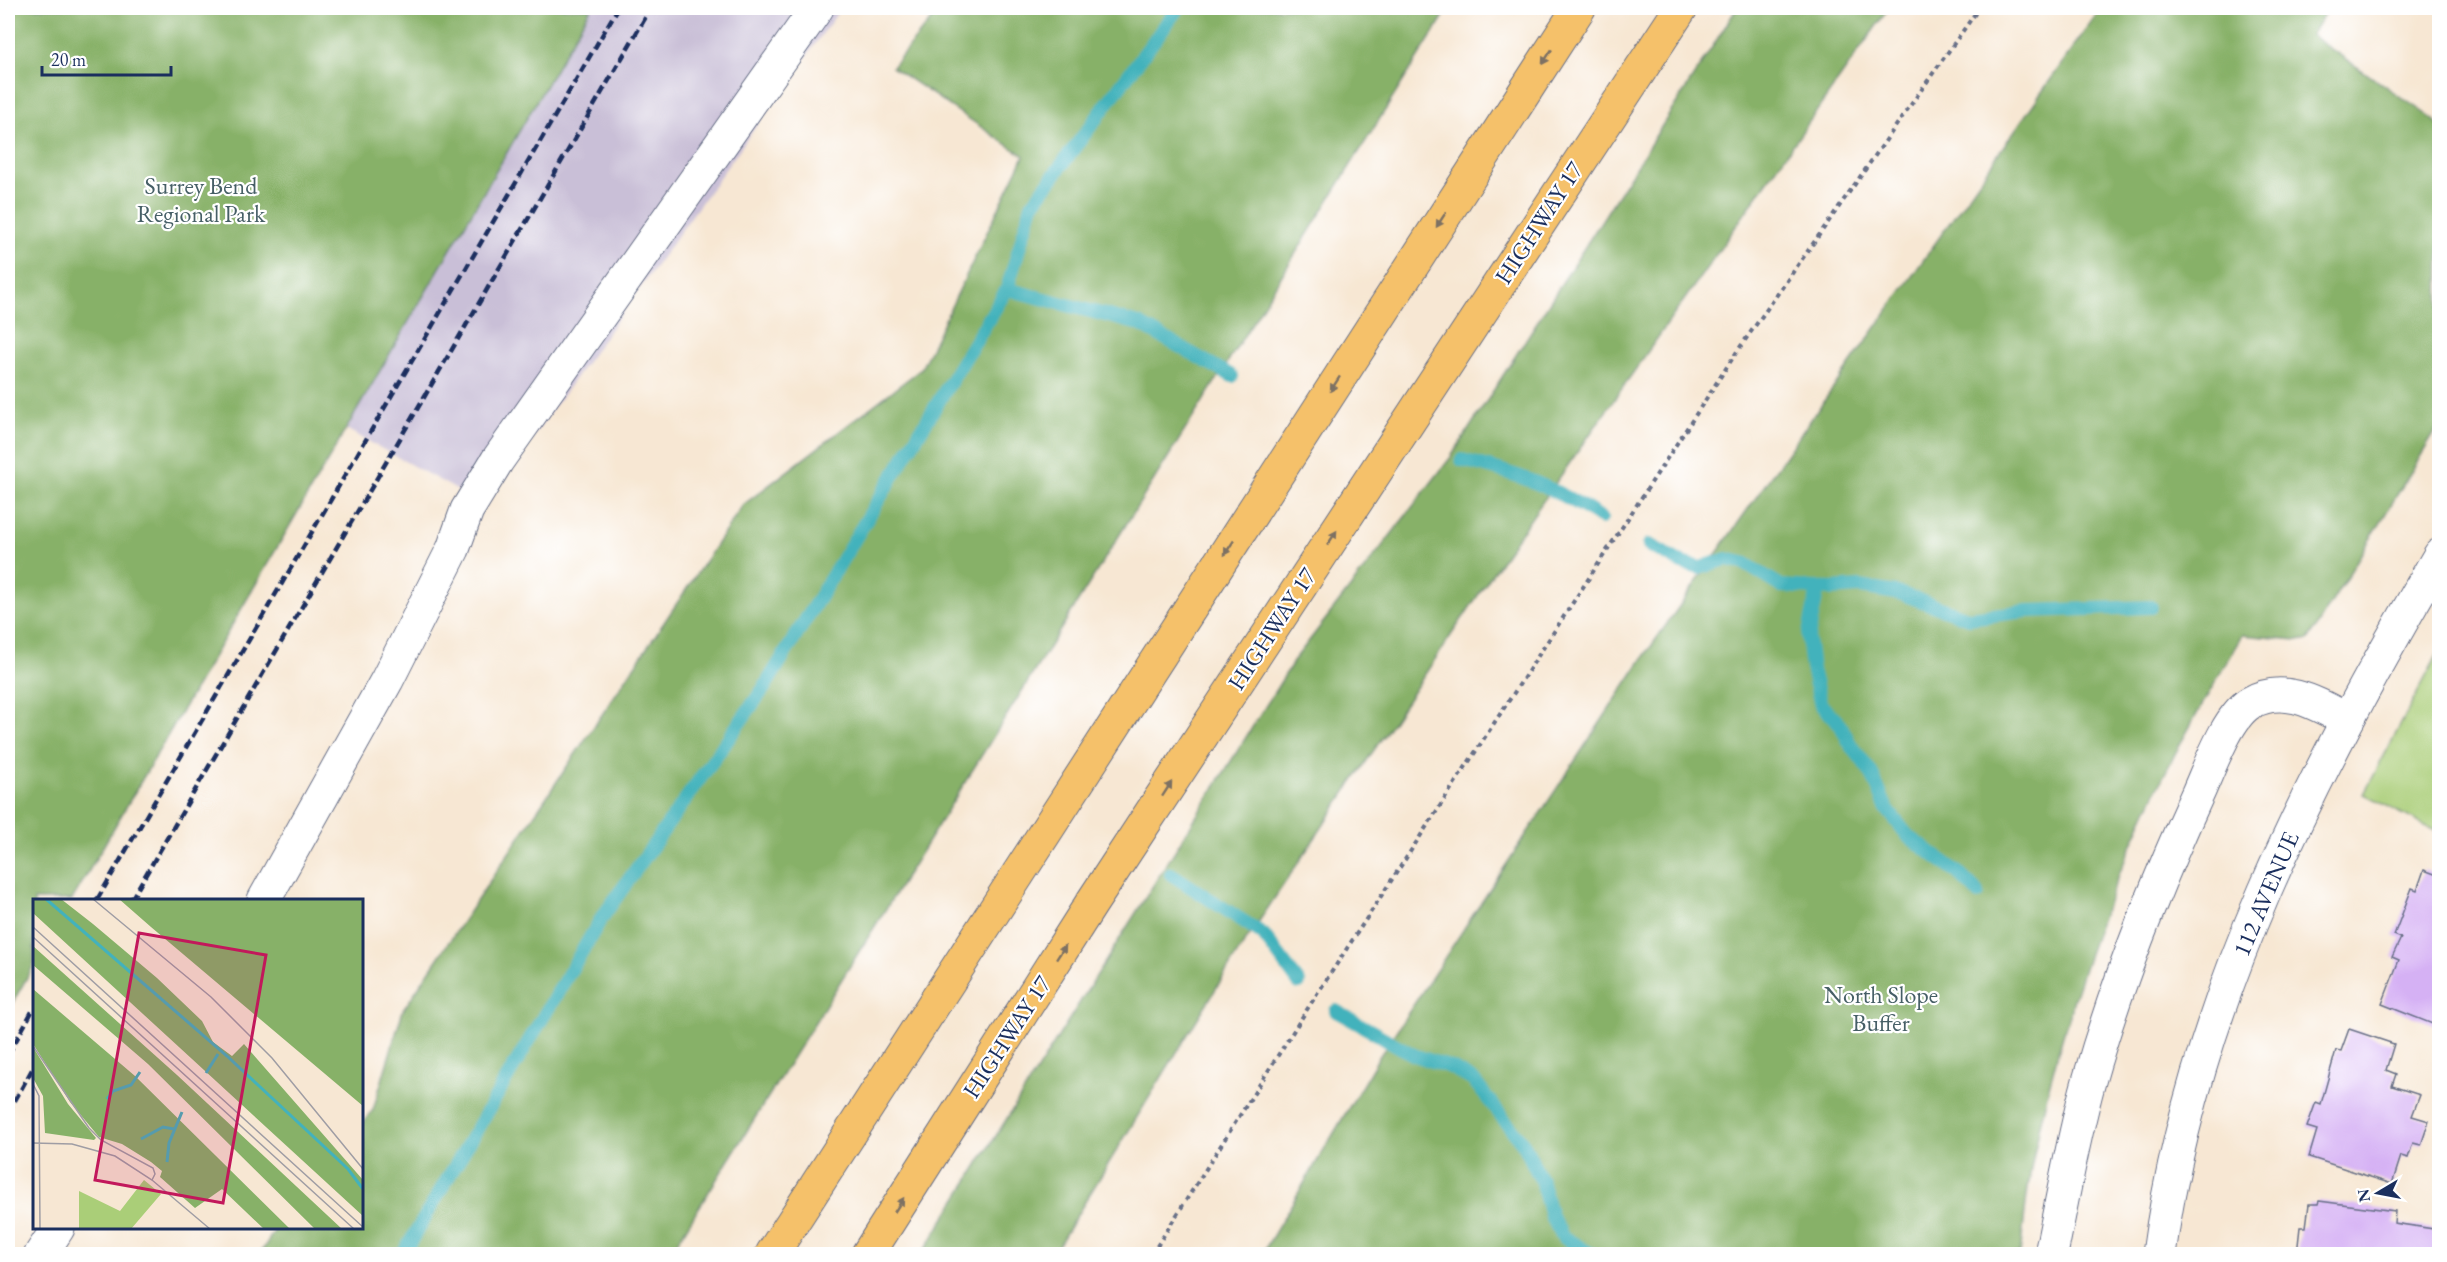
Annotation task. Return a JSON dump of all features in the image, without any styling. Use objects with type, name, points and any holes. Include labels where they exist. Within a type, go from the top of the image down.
[{"type":"highway","points":[[772,1254],[1579,8]]},
{"type":"highway","name":"HIGHWAY 17","points":[[868,1254],[1098,894],[1681,8]]},
{"type":"street","points":[[265,899],[387,680],[453,549],[467,510],[497,461],[817,8]]},
{"type":"street","name":"112 AVENUE","points":[[2158,1254],[2184,1116],[2210,1028],[2265,888],[2347,720],[2438,557]]},
{"type":"street","points":[[2051,1254],[2088,1084],[2107,1022],[2159,879],[2230,727],[2250,703],[2288,694],[2310,700],[2347,720]]},
{"type":"street","points":[[42,1254],[57,1229]]},
{"type":"path","points":[[1152,1254],[1308,1008],[1736,353],[1979,8]]},
{"type":"shaded area","points":[[591,8],[841,8],[484,505],[346,429]]},
{"type":"green space","name":"Surrey Bend Regional Park","points":[[8,8],[591,8],[73,899],[33,899],[33,967],[8,1011]]},
{"type":"green space","points":[[941,8],[1449,8],[670,1254],[260,1254],[275,1229],[363,1229],[363,1123],[373,1110],[403,1010],[743,505],[921,369],[1024,156],[892,67]]},
{"type":"green space","points":[[1737,8],[1889,8],[1501,561],[1239,951],[1053,1254],[922,1254],[1295,659],[1451,457]]},
{"type":"green space","name":"North Slope Buffer","points":[[2101,8],[2328,8],[2311,35],[2433,119],[2440,127],[2439,426],[2308,641],[2242,635],[2175,754],[2151,802],[2108,902],[2072,1007],[2056,1060],[2032,1164],[2020,1254],[1262,1254],[1379,1057],[1645,655]]},
{"type":"green space","points":[[2439,652],[2439,833],[2364,794]]},
{"type":"building","points":[[2424,870],[2440,876],[2440,1027],[2382,1004],[2399,960],[2392,957],[2401,938],[2394,935],[2412,888],[2417,890]]},
{"type":"building","points":[[2349,1029],[2394,1044],[2386,1070],[2396,1074],[2392,1086],[2420,1095],[2412,1116],[2429,1121],[2421,1145],[2413,1143],[2408,1158],[2401,1156],[2392,1184],[2309,1157],[2317,1130],[2307,1127],[2316,1102],[2321,1104],[2336,1050],[2341,1051]]},
{"type":"building","points":[[2319,1201],[2395,1211],[2394,1223],[2440,1230],[2438,1254],[2297,1254],[2300,1227],[2306,1227],[2309,1204],[2318,1204]]},
{"type":"waterway","points":[[403,1254],[601,919],[764,688],[1007,289],[1032,205],[1178,8]]},
{"type":"waterway","points":[[1007,289],[1139,324],[1232,376]]},
{"type":"waterway","points":[[1462,460],[1500,470],[1551,489],[1601,518]]},
{"type":"waterway","points":[[1649,545],[1682,563],[1700,568],[1726,559],[1744,563],[1781,586],[1830,589],[1860,587],[1902,594],[1968,618],[2027,611],[2151,607]]},
{"type":"waterway","points":[[1818,588],[1808,638],[1812,669],[1821,705],[1840,724],[1849,742],[1871,772],[1887,809],[1908,836],[1956,871],[1978,893]]},
{"type":"waterway","points":[[1171,874],[1263,934],[1299,983]]},
{"type":"waterway","points":[[1336,1011],[1414,1055],[1452,1068],[1474,1081],[1524,1145],[1541,1180],[1551,1216],[1563,1237],[1591,1254]]},
{"type":"railway","points":[[98,899],[618,8]]},
{"type":"railway","points":[[132,899],[651,8]]},
{"type":"railway","points":[[8,1055],[33,1010]]},
{"type":"railway","points":[[8,1113],[33,1068]]}]
